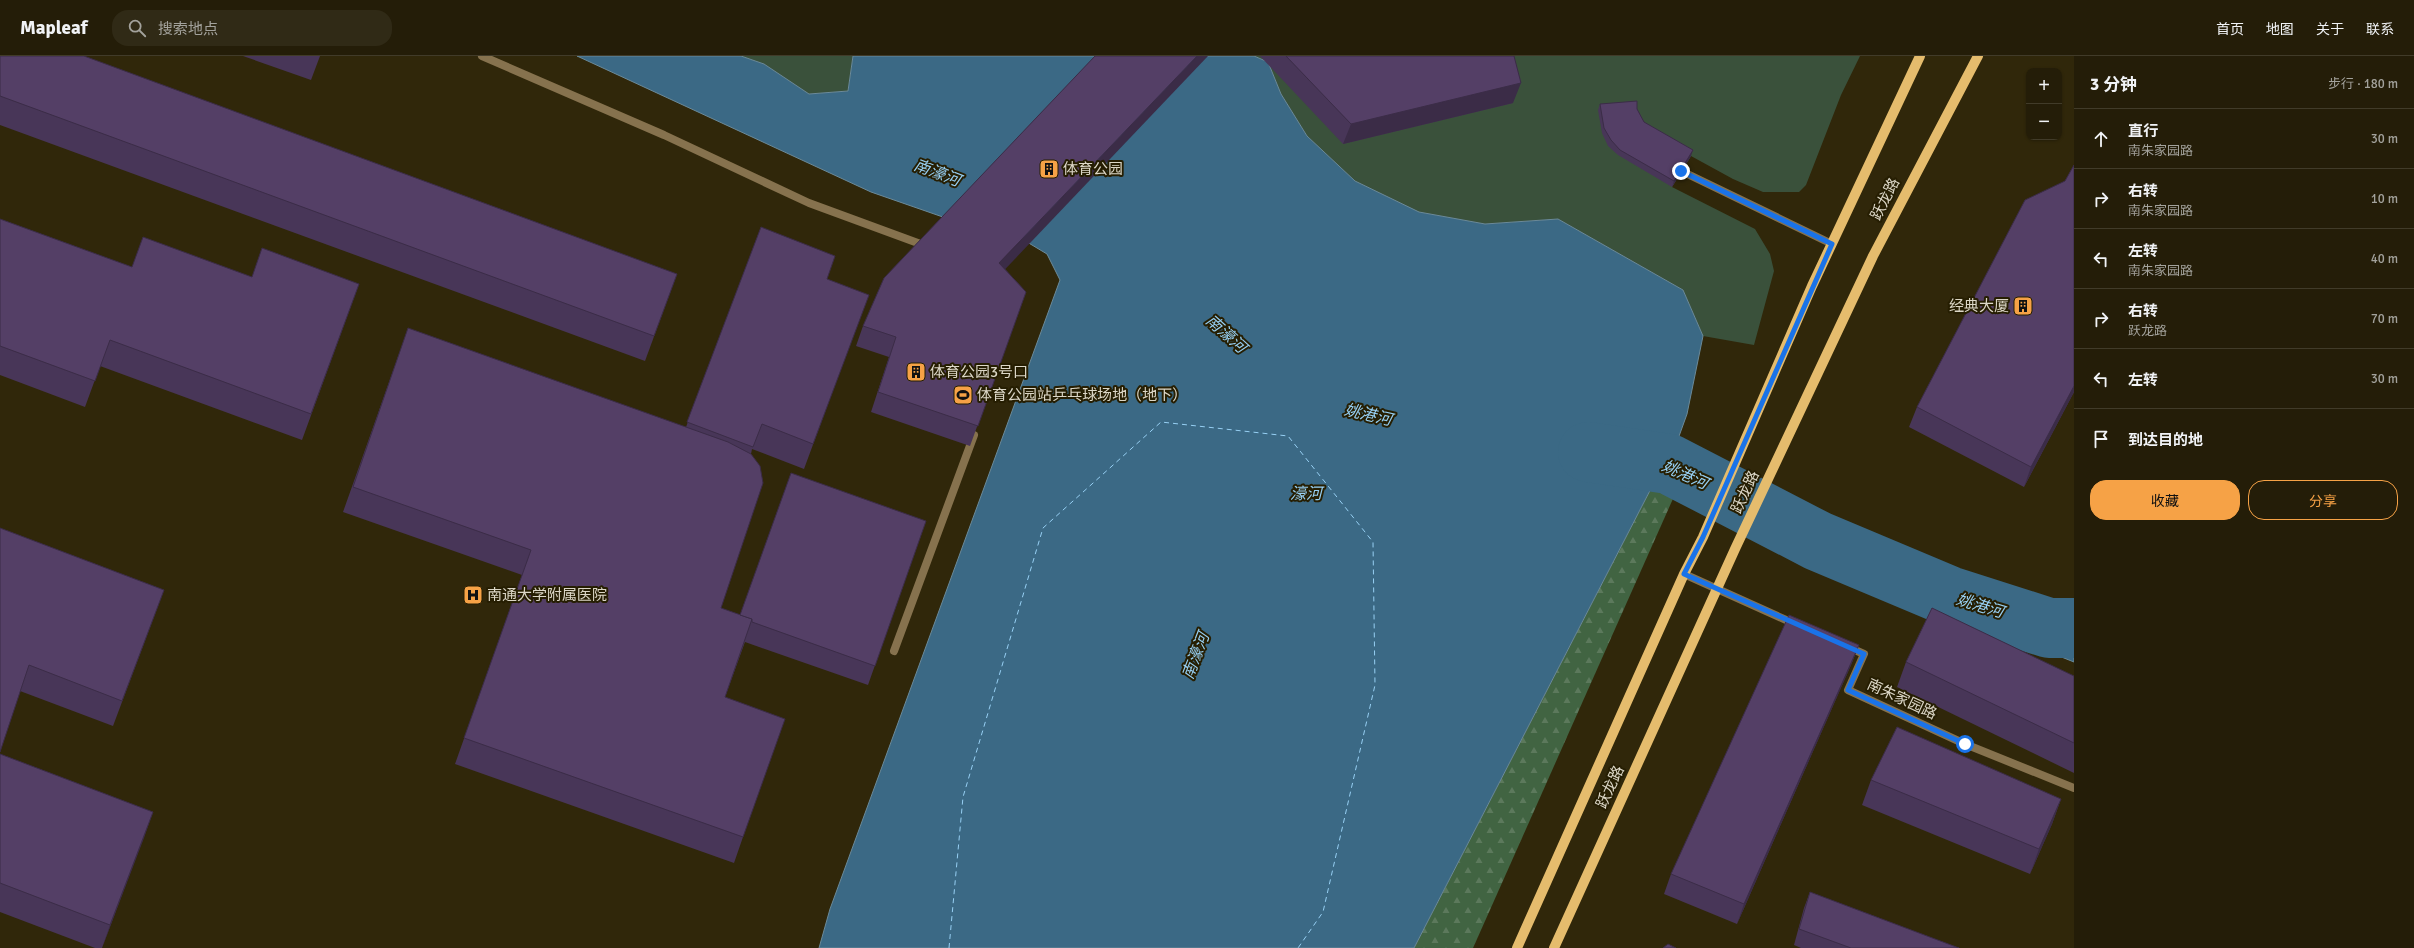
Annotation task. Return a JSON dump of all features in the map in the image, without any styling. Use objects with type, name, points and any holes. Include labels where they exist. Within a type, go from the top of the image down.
[{"type":"main road","name":"跃龙路","points":[[1517,948],[1684,574],[1703,537],[1832,244],[1920,56]]},
{"type":"main road","name":"跃龙路","points":[[1554,948],[1718,590],[1735,549],[1873,256],[1978,56]]},
{"type":"street","points":[[482,56],[664,135],[809,203],[902,239],[932,248]]},
{"type":"street","points":[[1663,161],[1832,244]]},
{"type":"street","points":[[894,651],[976,429]]},
{"type":"street","points":[[1684,574],[1801,627]]},
{"type":"street","name":"南朱家园路","points":[[1836,642],[1864,654],[1848,690],[1965,744],[2074,788]]},
{"type":"green space","points":[[741,56],[853,56],[848,91],[809,94],[764,64]]},
{"type":"green space","points":[[1254,56],[1860,56],[1841,95],[1806,185],[1799,192],[1763,192],[1733,179],[1691,156],[1672,187],[1755,229],[1770,254],[1774,271],[1754,345],[1703,336],[1683,290],[1558,219],[1485,224],[1418,212],[1355,181],[1307,136],[1281,94],[1268,62]]},
{"type":"green space","points":[[1658,475],[1680,483],[1473,948],[1414,948]]},
{"type":"water","name":"濠河","points":[[577,56],[741,56],[764,64],[809,94],[848,91],[853,56],[1254,56],[1268,62],[1281,94],[1307,136],[1355,181],[1419,212],[1485,224],[1558,219],[1683,290],[1703,336],[1687,414],[1669,464],[1658,475],[1414,948],[819,948],[830,909],[1060,280],[1047,254],[1022,239],[963,224],[871,192]]},
{"type":"water","points":[[1781,551],[2063,601],[2074,601],[2074,662],[1898,592]]},
{"type":"building","points":[[0,56],[84,56],[677,274],[654,336],[0,96]]},
{"type":"building","name":"体育公园","points":[[1095,56],[1197,56],[999,263],[1026,292],[978,426],[878,392],[896,337],[863,326],[884,278]]},
{"type":"building","points":[[1286,56],[1514,56],[1521,83],[1351,124]]},
{"type":"building","points":[[1637,101],[1637,109],[1644,122],[1693,150],[1674,181],[1620,150],[1611,140],[1604,128],[1600,104]]},
{"type":"building","name":"经典大厦","points":[[2074,165],[2074,386],[2031,467],[1917,407],[2025,200],[2065,181]]},
{"type":"building","points":[[0,219],[132,267],[143,237],[252,277],[262,248],[359,284],[311,414],[110,340],[95,381],[0,346]]},
{"type":"building","points":[[761,227],[835,256],[827,279],[869,295],[813,444],[762,424],[753,447],[687,422]]},
{"type":"building","points":[[408,328],[728,442],[751,454],[760,466],[763,483],[721,608],[752,619],[725,697],[785,719],[743,837],[464,738],[531,550],[353,487]]},
{"type":"building","points":[[791,473],[926,521],[875,666],[752,622],[752,619],[740,615]]},
{"type":"building","points":[[0,528],[164,590],[122,701],[29,665],[0,752]]},
{"type":"building","points":[[1932,608],[2074,676],[2074,743],[1906,662]]},
{"type":"building","points":[[1789,615],[1859,645],[1744,904],[1671,874]]},
{"type":"building","points":[[1897,727],[2061,799],[2039,849],[1871,780]]},
{"type":"building","points":[[0,754],[153,812],[110,925],[0,883]]},
{"type":"building","points":[[1810,892],[1959,948],[1851,948],[1799,929]]},
{"type":"building","points":[[1668,944],[1676,948],[1663,948]]},
{"type":"waterway","name":"姚港河","points":[[1588,452],[1669,464],[1818,541],[1949,596],[2049,628],[2074,628]]},
{"type":"ferry route","points":[[949,948],[963,797],[1043,528],[1161,422],[1288,436],[1373,542],[1375,685],[1323,912],[1298,948]]},
{"type":"place","name":"体育公园","points":[[1049,169]]},
{"type":"place","name":"经典大厦","points":[[2023,306]]},
{"type":"place","name":"体育公园3号口","points":[[916,372]]},
{"type":"place","name":"体育公园站乒乓球场地（地下）","points":[[963,395]]},
{"type":"place","name":"南通大学附属医院","points":[[473,595]]},
{"type":"route","points":[[1681,171],[1832,244],[1796,321],[1703,537],[1684,574],[1864,654],[1848,690],[1965,744]]},
{"type":"water label","name":"南濠河","points":[[937,173]]},
{"type":"water label","name":"南濠河","points":[[1226,334]]},
{"type":"water label","name":"南濠河","points":[[1196,656]]}]
